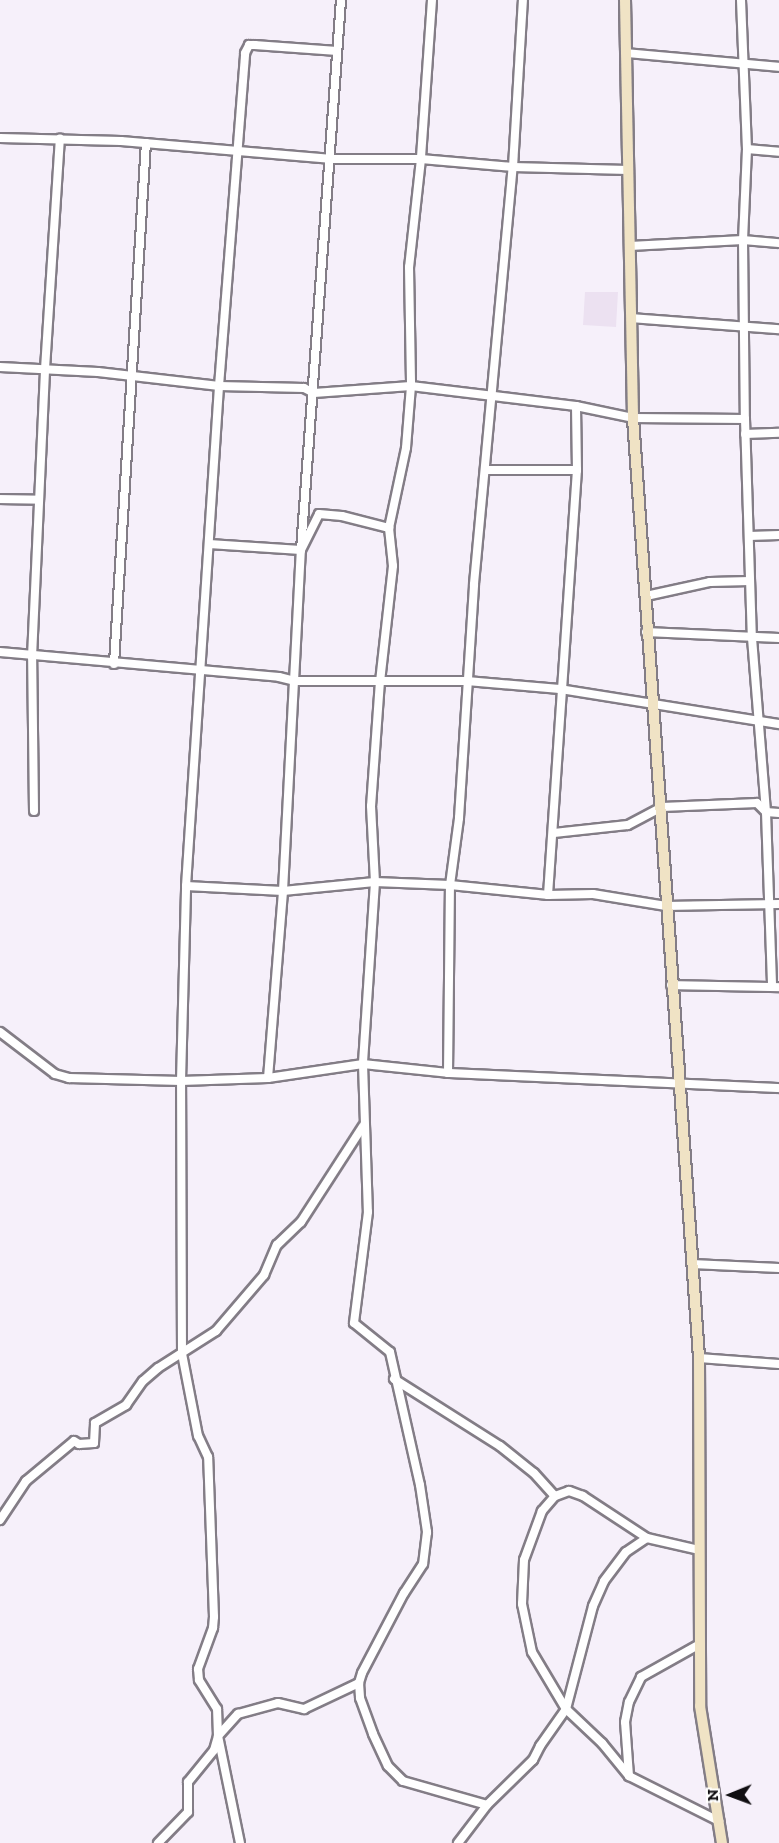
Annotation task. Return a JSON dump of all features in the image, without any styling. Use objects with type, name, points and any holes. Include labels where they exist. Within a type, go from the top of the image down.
[{"type":"street","points":[[268,1078],[283,891],[301,550],[341,0]]},
{"type":"street","points":[[432,0],[421,159],[409,267],[411,386],[406,448],[390,528],[393,566],[380,681],[371,806],[375,882],[363,1064],[363,1126],[368,1212],[354,1323],[390,1352],[394,1380],[420,1485],[427,1532],[423,1564],[404,1593],[359,1683],[360,1698],[373,1734],[388,1766],[403,1781],[487,1805]]},
{"type":"street","points":[[448,1073],[450,885],[459,818],[467,681],[513,166],[523,0]]},
{"type":"street","points":[[625,0],[633,418],[651,704],[662,807],[666,906],[699,1358],[700,1706],[722,1843]]},
{"type":"street","points":[[672,985],[775,987],[775,904],[752,638],[750,581],[745,434],[743,240],[747,149],[741,64],[741,0]]},
{"type":"street","points":[[240,1843],[218,1736],[217,1709],[199,1680],[198,1669],[213,1628],[214,1617],[208,1457],[198,1436],[182,1354],[181,1081],[186,886],[219,386],[245,53],[249,45],[337,51]]},
{"type":"street","points":[[626,53],[779,67]]},
{"type":"street","points":[[0,138],[60,138],[146,143],[329,159],[421,159],[513,166],[628,170]]},
{"type":"street","points":[[34,811],[32,657],[45,369],[60,138]]},
{"type":"street","points":[[114,664],[146,143]]},
{"type":"street","points":[[747,149],[779,152]]},
{"type":"street","points":[[630,246],[743,240],[779,243]]},
{"type":"street","points":[[631,318],[779,329]]},
{"type":"street","points":[[0,367],[98,372],[219,386],[304,388],[314,393],[411,386],[576,406],[633,418],[745,419]]},
{"type":"street","points":[[548,895],[554,833],[560,690],[577,470],[576,406]]},
{"type":"street","points":[[745,434],[779,433]]},
{"type":"street","points":[[485,470],[577,470]]},
{"type":"street","points":[[0,500],[39,500]]},
{"type":"street","points":[[301,550],[319,514],[342,516],[390,528]]},
{"type":"street","points":[[749,536],[779,535]]},
{"type":"street","points":[[209,544],[301,550]]},
{"type":"street","points":[[646,596],[710,582],[750,581]]},
{"type":"street","points":[[646,632],[779,638]]},
{"type":"street","points":[[0,652],[32,657],[279,677],[295,681],[467,681],[560,690],[760,723],[779,724]]},
{"type":"street","points":[[554,833],[628,825],[662,807],[757,803],[766,812],[779,813]]},
{"type":"street","points":[[186,886],[283,891],[375,882],[450,885],[548,895],[593,894],[666,906],[775,904]]},
{"type":"street","points":[[0,1032],[62,1077],[181,1081],[268,1078],[363,1064],[448,1073],[779,1088]]},
{"type":"street","points":[[0,1520],[26,1481],[74,1441],[79,1444],[94,1443],[94,1423],[126,1405],[143,1381],[216,1331],[259,1282],[278,1245],[301,1222],[363,1126]]},
{"type":"street","points":[[692,1264],[779,1268]]},
{"type":"street","points":[[699,1358],[779,1364]]},
{"type":"street","points":[[394,1380],[500,1446],[534,1473],[555,1496]]},
{"type":"street","points":[[699,1550],[647,1538],[584,1496],[569,1491],[555,1496],[542,1511],[524,1560],[522,1604],[532,1652],[566,1708],[602,1743],[629,1776],[719,1821]]},
{"type":"street","points":[[458,1843],[487,1805],[533,1760],[566,1708],[593,1606],[604,1581],[626,1552],[647,1538]]},
{"type":"street","points":[[629,1776],[625,1722],[628,1702],[641,1677],[700,1644]]},
{"type":"street","points":[[158,1843],[188,1812],[188,1782],[214,1750],[218,1736],[238,1714],[278,1703],[304,1709],[359,1683]]},
{"type":"shaded area","points":[[585,292],[618,292],[616,327],[583,325]]}]
